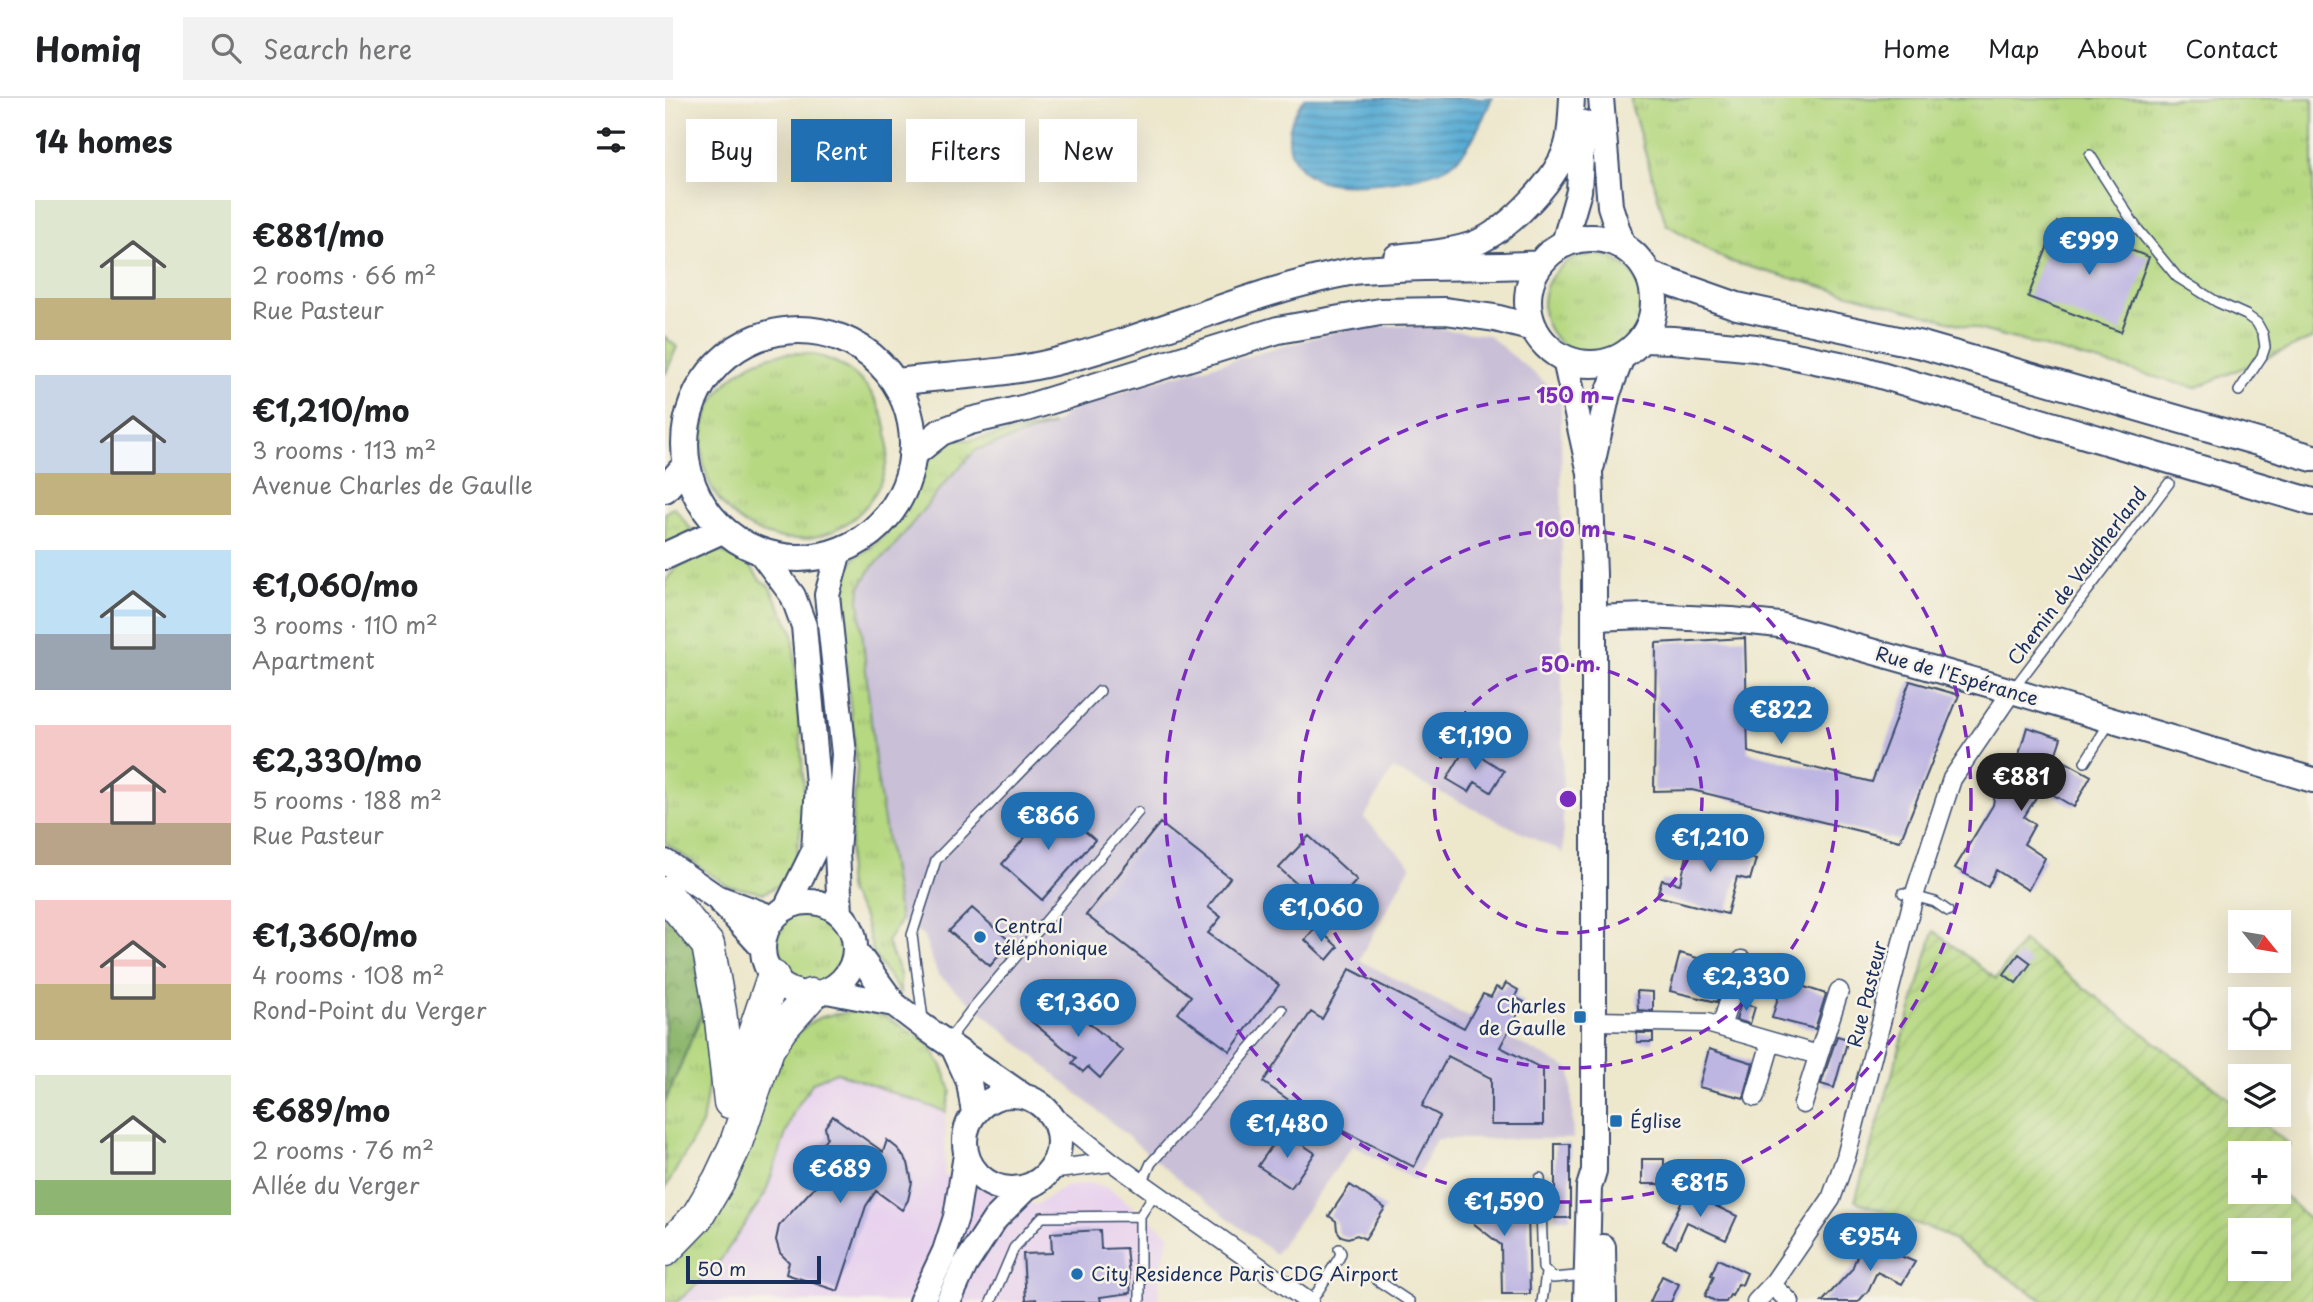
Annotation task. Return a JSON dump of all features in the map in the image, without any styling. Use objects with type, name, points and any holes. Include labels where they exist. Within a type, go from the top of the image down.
[{"type":"highway","points":[[665,893],[708,945],[720,1011],[730,1102]]},
{"type":"highway","points":[[665,1227],[679,1210],[702,1171],[730,1102],[773,977]]},
{"type":"highway","points":[[665,1251],[697,1217],[719,1180],[735,1146],[768,1049],[781,1029],[819,993]]},
{"type":"main road","points":[[896,382],[993,373],[1052,363],[1269,292],[1356,271],[1388,258],[1427,254],[1475,243],[1509,222],[1550,178],[1568,143],[1572,98]]},
{"type":"main road","points":[[1564,243],[1579,191],[1584,98]]},
{"type":"main road","points":[[1601,98],[1610,206],[1623,246]]},
{"type":"main road","points":[[1584,238],[1604,239],[1623,246],[1634,254],[1649,275],[1654,291],[1655,308],[1643,339],[1622,357],[1604,364],[1586,365],[1554,353],[1542,342],[1528,312],[1528,295],[1539,264],[1564,243],[1584,238]]},
{"type":"main road","points":[[1356,271],[1451,265],[1503,267],[1539,264]]},
{"type":"main road","points":[[1649,275],[1737,306],[1922,345],[2313,458]]},
{"type":"main road","points":[[912,455],[941,432],[970,421],[1026,408],[1278,330],[1380,313],[1445,311],[1495,318],[1534,328]]},
{"type":"main road","points":[[813,330],[848,340],[877,360],[896,382],[911,421],[912,455],[905,486],[890,513],[867,536],[839,551],[800,559],[761,553],[740,543],[722,530],[703,508],[690,482],[686,423],[695,394],[716,365],[744,343],[778,331],[813,330]]},
{"type":"main road","points":[[1643,339],[1756,348],[1864,370],[2310,502]]},
{"type":"main road","points":[[1590,472],[1608,393],[1622,357]]},
{"type":"main road","points":[[1565,359],[1590,472],[1594,618],[1594,1171],[1589,1187],[1595,1272],[1604,1302]]},
{"type":"main road","points":[[665,489],[687,464]]},
{"type":"main road","points":[[669,557],[722,530]]},
{"type":"main road","points":[[839,551],[827,595],[844,754],[837,852],[840,914]]},
{"type":"main road","points":[[761,553],[793,596],[804,626],[818,784],[814,851],[780,913],[765,932],[762,947],[767,968],[783,987],[796,993],[819,993],[894,1004]]},
{"type":"main road","name":"Rue de l'Espérance","points":[[1594,618],[1646,616],[1779,625],[2313,780]]},
{"type":"main road","points":[[665,862],[716,897],[762,947]]},
{"type":"main road","points":[[716,897],[780,913],[799,903],[814,902],[828,906],[840,914],[853,934],[853,963],[838,984],[819,993]]},
{"type":"main road","points":[[855,950],[894,1004],[1022,1095],[1037,1101],[1049,1112],[1056,1126],[1059,1141],[1057,1156],[1050,1170],[1040,1180],[1028,1186],[1005,1189],[983,1180],[972,1169],[966,1155]]},
{"type":"main road","points":[[950,1045],[969,1082],[974,1113]]},
{"type":"main road","points":[[921,1302],[944,1251],[955,1217],[966,1155],[965,1133],[974,1113],[995,1097],[1022,1095]]},
{"type":"main road","points":[[948,1302],[965,1265],[995,1219],[1028,1186]]},
{"type":"main road","points":[[1586,1302],[1595,1272]]},
{"type":"street","name":"Rue Pasteur","points":[[1756,1302],[1772,1285],[1831,1199],[1846,1157],[1908,895],[1952,779],[2012,691]]},
{"type":"street","points":[[1721,1027],[1742,960]]},
{"type":"street","points":[[1803,1104],[1839,991]]},
{"type":"street","points":[[1594,1021],[1707,1023],[1818,1055]]},
{"type":"street","points":[[1755,1097],[1771,1042]]},
{"type":"street","points":[[1049,1112],[1112,1162],[1310,1302]]},
{"type":"street","points":[[1050,1170],[1112,1162]]},
{"type":"street","points":[[1772,1285],[1790,1302]]},
{"type":"lane","points":[[2090,155],[2136,227],[2177,277],[2217,302],[2246,314],[2257,323],[2263,334],[2265,347],[2258,365],[2239,391]]},
{"type":"lane","name":"Chemin de Vaudherland","points":[[2012,691],[2169,483]]},
{"type":"lane","points":[[924,1027],[912,935],[936,860],[1100,691]]},
{"type":"lane","points":[[2085,762],[2111,720]]},
{"type":"lane","points":[[950,1045],[971,1009],[1138,812]]},
{"type":"lane","points":[[1908,895],[1935,902],[1948,911]]},
{"type":"lane","points":[[1140,1302],[1140,1216],[1149,1188],[1151,1163],[1283,1010]]},
{"type":"lane","points":[[1540,1178],[1542,1263],[1546,1273],[1542,1302]]},
{"type":"lane","points":[[991,1302],[1014,1248],[1042,1217],[1140,1216]]},
{"type":"lane","points":[[1310,1302],[1339,1258],[1339,1248]]},
{"type":"lane","points":[[1546,1273],[1553,1278],[1595,1272]]},
{"type":"lane","points":[[1377,1280],[1410,1302]]},
{"type":"shaded area","points":[[1358,326],[1416,326],[1488,335],[1561,396],[1563,853],[1393,769],[1364,818],[1411,865],[1359,960],[1571,1070],[1573,1139],[1436,1139],[1416,1181],[1353,1145],[1275,1254],[1185,1185],[938,975],[923,935],[900,921],[876,771],[859,600],[860,587],[873,566],[891,550],[944,484],[976,450],[1053,425],[1071,410],[1152,382]]},
{"type":"shaded area","points":[[836,1072],[946,1112],[944,1176],[1036,1205],[1065,1187],[1088,1183],[1111,1190],[1170,1235],[1161,1264],[1158,1302],[677,1302],[715,1268],[765,1194],[793,1113],[813,1082]]},
{"type":"green space","points":[[1631,98],[2313,98],[2313,338],[2195,388],[1728,261],[1666,224]]},
{"type":"green space","points":[[1593,255],[1612,259],[1629,269],[1639,286],[1643,305],[1639,324],[1629,341],[1612,351],[1593,355],[1574,351],[1557,341],[1547,324],[1543,305],[1547,286],[1557,269],[1574,259]]},
{"type":"green space","points":[[665,337],[677,347],[665,375]]},
{"type":"green space","points":[[795,353],[830,360],[861,380],[881,411],[888,446],[881,481],[861,512],[830,532],[795,539],[760,532],[729,512],[709,481],[702,446],[709,411],[729,380],[760,360]]},
{"type":"green space","points":[[1053,425],[976,450],[944,484],[891,550],[873,566],[860,587],[859,600],[876,771],[900,921],[887,942],[900,974],[900,993],[874,955],[864,917],[849,893],[847,880],[857,767],[839,605],[840,590],[856,556],[869,550],[888,531],[902,511],[932,451],[955,439],[970,440]]},
{"type":"green space","points":[[674,507],[692,531],[665,546],[665,513]]},
{"type":"green space","points":[[721,551],[751,567],[760,580],[769,586],[793,632],[805,803],[795,863],[783,883],[764,893],[728,886],[665,843],[665,582],[683,563]]},
{"type":"green space","points":[[665,909],[699,947],[709,997],[665,1102]]},
{"type":"green space","points":[[809,910],[824,913],[836,921],[844,933],[847,948],[844,963],[836,975],[824,983],[809,986],[794,983],[782,975],[774,963],[771,948],[774,933],[782,921],[794,913]]},
{"type":"green space","points":[[1934,931],[1996,979],[2023,941],[2228,1098],[2228,1127],[2267,1127],[2285,1141],[2228,1141],[2228,1204],[2291,1202],[2313,1223],[2313,1302],[2045,1302],[1942,1233],[1855,1201]]},
{"type":"green space","points":[[709,997],[710,1075],[702,1124],[665,1189],[665,1102]]},
{"type":"green space","points":[[860,1011],[885,1016],[929,1044],[943,1068],[951,1091],[946,1112],[836,1072],[813,1082],[793,1113],[765,1194],[715,1268],[677,1302],[665,1302],[665,1267],[783,1050],[801,1030],[816,1020],[833,1014]]},
{"type":"water","points":[[1305,98],[1492,98],[1469,144],[1449,166],[1403,180],[1345,184],[1316,179],[1294,159],[1289,142],[1291,124]]},
{"type":"building","points":[[2057,222],[2149,257],[2121,332],[2028,297]]},
{"type":"building","points":[[1745,638],[1748,752],[1872,782],[1910,681],[1959,695],[1900,841],[1692,790],[1654,791],[1656,643]]},
{"type":"building","points":[[2027,727],[2061,738],[2055,756],[2091,776],[2074,807],[2042,788],[2024,817],[2035,824],[2024,844],[2045,858],[2028,890],[1996,870],[1988,887],[1955,868],[1993,805],[1996,787],[2003,788],[2015,768]]},
{"type":"building","points":[[1466,747],[1504,771],[1491,792],[1475,782],[1469,792],[1447,779]]},
{"type":"building","points":[[1054,804],[1095,840],[1042,900],[1002,864]]},
{"type":"building","points":[[1160,823],[1230,878],[1208,907],[1221,917],[1208,933],[1279,985],[1230,1051],[1178,1013],[1191,996],[1086,915]]},
{"type":"building","points":[[1693,832],[1745,846],[1744,849],[1751,850],[1749,857],[1756,859],[1750,880],[1737,877],[1727,914],[1657,896],[1662,880],[1680,884]]},
{"type":"building","points":[[1309,836],[1357,880],[1328,912],[1279,868]]},
{"type":"building","name":"Central téléphonique","points":[[972,908],[1011,942],[990,966],[949,931]]},
{"type":"building","points":[[1316,927],[1338,947],[1327,960],[1305,940]]},
{"type":"building","points":[[1680,953],[1728,967],[1717,1002],[1670,991]]},
{"type":"building","points":[[2019,954],[2031,963],[2016,983],[2004,974]]},
{"type":"building","points":[[1753,956],[1767,960],[1762,981],[1748,978]]},
{"type":"building","points":[[1350,969],[1464,1028],[1483,994],[1491,997],[1496,987],[1502,990],[1506,983],[1518,990],[1515,997],[1524,1002],[1500,1047],[1543,1069],[1543,1125],[1491,1125],[1491,1078],[1448,1056],[1422,1106],[1440,1116],[1414,1167],[1303,1110],[1263,1082],[1311,1012],[1322,1019]]},
{"type":"building","points":[[1783,980],[1826,994],[1815,1029],[1772,1018]]},
{"type":"building","points":[[1637,991],[1653,992],[1653,1011],[1638,1010]]},
{"type":"building","points":[[1048,1001],[1069,1017],[1074,1011],[1123,1051],[1100,1078],[1088,1067],[1083,1072],[1072,1063],[1076,1058],[1031,1021]]},
{"type":"building","points":[[1741,1003],[1755,1007],[1750,1024],[1736,1020]]},
{"type":"building","points":[[1637,1033],[1653,1033],[1653,1042],[1637,1042]]},
{"type":"building","points":[[1837,1036],[1848,1039],[1834,1088],[1821,1084]]},
{"type":"building","points":[[1709,1049],[1753,1063],[1744,1098],[1699,1087]]},
{"type":"building","points":[[833,1116],[883,1152],[887,1140],[897,1148],[908,1163],[912,1182],[908,1200],[902,1210],[876,1191],[866,1206],[838,1291],[786,1274],[789,1262],[780,1253],[776,1240],[779,1226],[837,1162],[819,1148],[827,1137],[825,1127]]},
{"type":"building","points":[[1282,1131],[1315,1153],[1291,1188],[1258,1166]]},
{"type":"building","points":[[1555,1144],[1570,1144],[1570,1218],[1555,1218]]},
{"type":"building","points":[[1642,1159],[1664,1159],[1664,1184],[1642,1184]]},
{"type":"building","points":[[1350,1185],[1385,1208],[1365,1239],[1357,1235],[1348,1238],[1341,1236],[1336,1221],[1329,1216]]},
{"type":"building","points":[[1475,1192],[1515,1205],[1515,1214],[1528,1214],[1530,1294],[1502,1294],[1501,1245],[1460,1209]]},
{"type":"building","points":[[1686,1192],[1737,1216],[1726,1240],[1687,1222],[1676,1247],[1663,1241]]},
{"type":"building","name":"City Residence Paris CDG Airport","points":[[1100,1230],[1101,1249],[1126,1248],[1131,1293],[1100,1297],[1101,1302],[1026,1300],[1023,1254],[1052,1253],[1051,1233]]},
{"type":"building","points":[[1863,1240],[1915,1262],[1902,1284],[1877,1272],[1868,1291],[1858,1302],[1822,1302],[1852,1269]]},
{"type":"building","points":[[1718,1259],[1747,1273],[1742,1285],[1738,1284],[1726,1302],[1717,1302],[1705,1296]]},
{"type":"building","points":[[1662,1276],[1679,1284],[1671,1302],[1650,1302]]},
{"type":"place","name":"Central téléphonique","points":[[980,937]]},
{"type":"place","name":"Charles de Gaulle","points":[[1580,1017]]},
{"type":"place","name":"Église","points":[[1616,1121]]},
{"type":"place","name":"City Residence Paris CDG Airport","points":[[1077,1274]]}]
